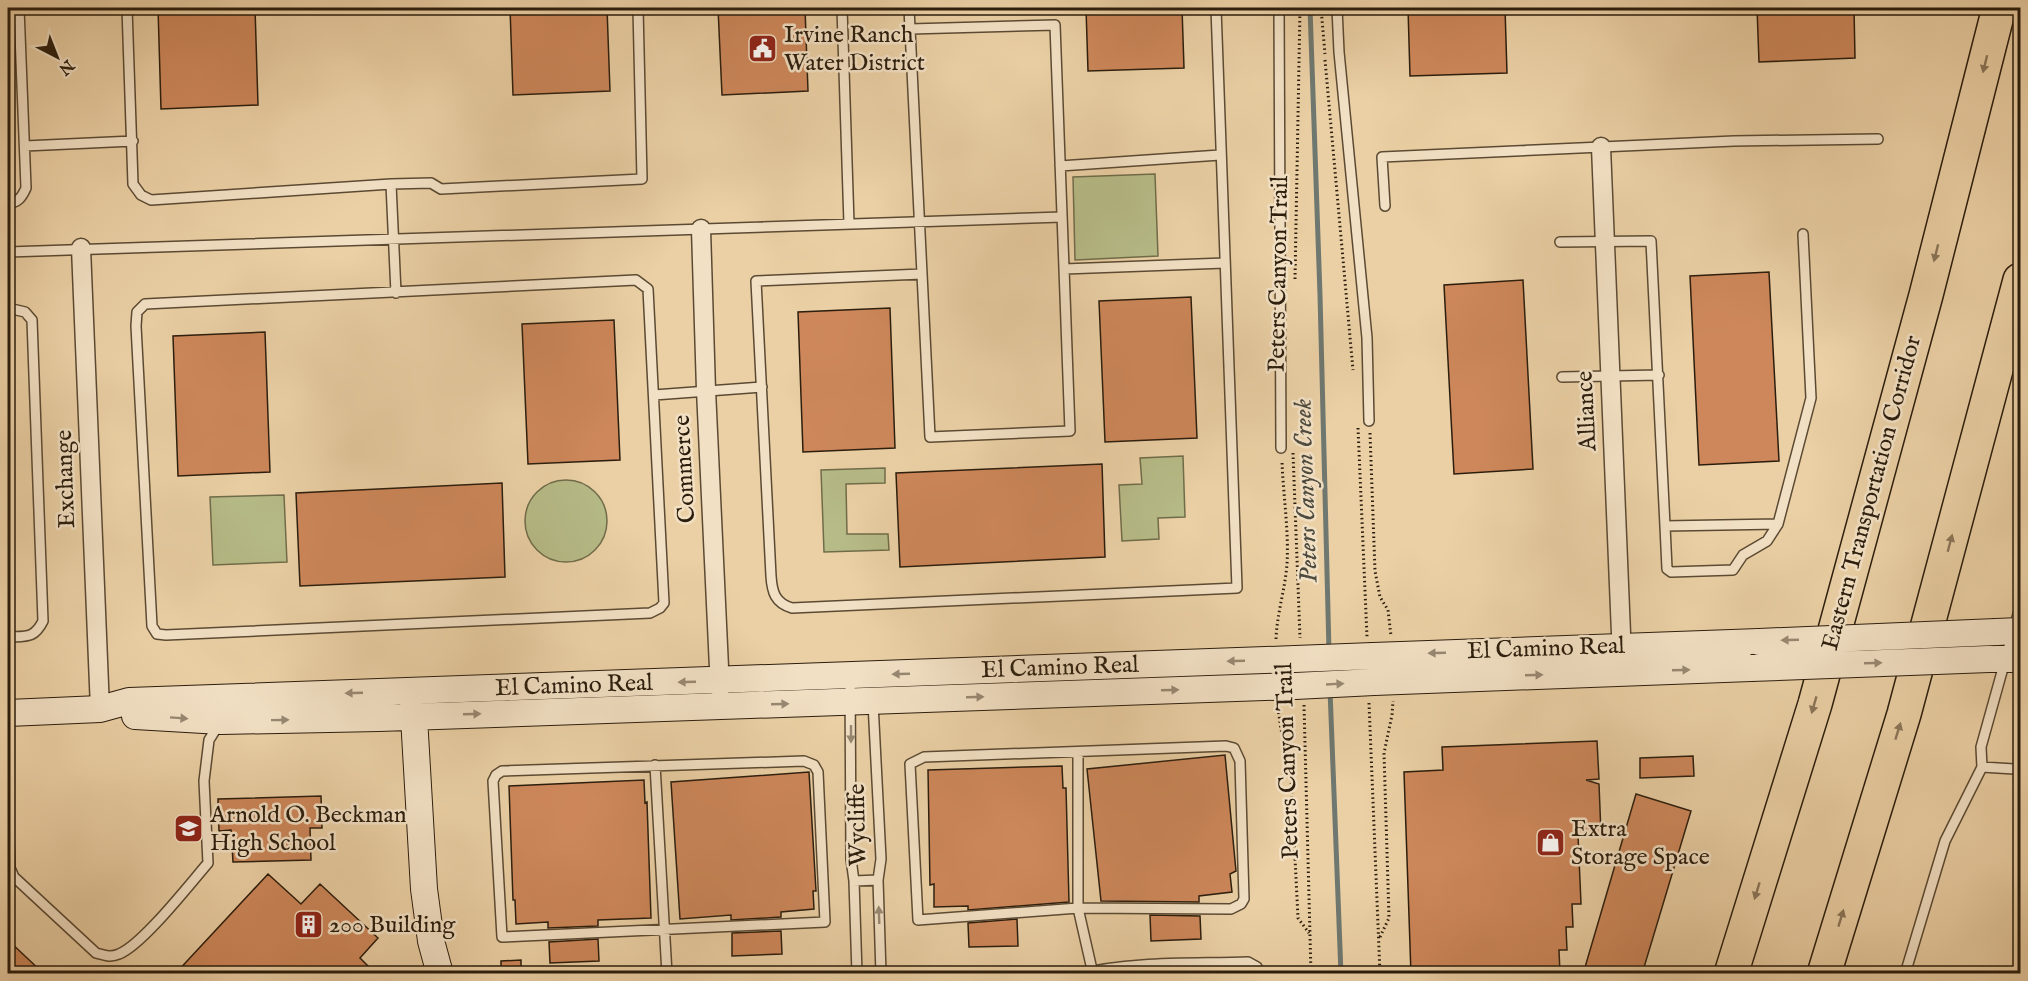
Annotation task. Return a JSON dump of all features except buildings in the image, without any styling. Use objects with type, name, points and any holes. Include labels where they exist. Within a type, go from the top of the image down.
[{"type":"highway","name":"Eastern Transportation Corridor","points":[[1731,974],[1815,704],[1926,295],[1999,8]]},
{"type":"highway","points":[[1824,974],[1904,714],[2020,280]]},
{"type":"main road","name":"El Camino Real","points":[[8,713],[100,709],[129,701],[720,681],[865,688],[1292,696],[1384,689],[1759,642],[2013,625]]},
{"type":"main road","name":"El Camino Real","points":[[100,709],[132,716],[221,721],[722,706],[865,688],[1291,649],[1373,656],[1622,659],[1751,668],[2005,659]]},
{"type":"main road","points":[[412,691],[424,889],[431,941],[440,974]]},
{"type":"street","name":"Alliance","points":[[1601,147],[1622,659]]},
{"type":"street","name":"Commerce","points":[[701,229],[705,390],[722,706]]},
{"type":"street","name":"Exchange","points":[[81,248],[100,709]]},
{"type":"lane","points":[[8,203],[22,198],[26,188],[20,8]]},
{"type":"lane","points":[[128,8],[133,184],[141,195],[151,200],[392,184],[431,183],[441,189],[642,178],[638,8]]},
{"type":"lane","points":[[842,8],[849,224]]},
{"type":"lane","points":[[909,8],[919,222],[930,437],[1070,431],[1054,25],[910,29]]},
{"type":"lane","points":[[922,274],[756,281],[772,589],[775,598],[783,606],[792,608],[1237,588],[1216,8]]},
{"type":"lane","points":[[1279,8],[1281,448]]},
{"type":"lane","points":[[1337,8],[1339,52],[1367,338],[1369,421]]},
{"type":"lane","points":[[1385,206],[1382,157],[1734,141],[1878,138]]},
{"type":"lane","points":[[25,146],[132,141]]},
{"type":"lane","points":[[1060,166],[1220,155]]},
{"type":"lane","points":[[392,184],[396,292]]},
{"type":"lane","points":[[8,252],[1062,217]]},
{"type":"lane","points":[[1560,242],[1651,241],[1667,569],[1671,572],[1734,570],[1743,555],[1767,540],[1778,524],[1811,398],[1803,234]]},
{"type":"lane","points":[[1064,269],[1225,263]]},
{"type":"lane","points":[[636,280],[648,289],[654,395],[664,603],[650,614],[157,634],[152,626],[137,312],[145,304],[636,280]]},
{"type":"lane","points":[[8,308],[26,312],[32,320],[43,621],[38,631],[31,636],[8,637]]},
{"type":"lane","points":[[1562,377],[1659,375]]},
{"type":"lane","points":[[654,395],[762,387]]},
{"type":"lane","points":[[1665,526],[1778,524]]},
{"type":"lane","points":[[1905,974],[1946,841],[1982,767],[1981,747],[2013,625]]},
{"type":"lane","name":"Wycliffe","points":[[865,688],[881,859],[878,880],[881,974]]},
{"type":"lane","name":"Wycliffe","points":[[857,974],[854,881],[851,859],[865,688]]},
{"type":"lane","points":[[8,809],[10,868],[14,877],[96,953],[107,957],[118,955],[144,935],[208,863],[204,781],[209,740],[221,721]]},
{"type":"lane","points":[[1226,746],[1234,748],[1240,760],[1244,899],[1242,904],[1231,909],[1078,908],[918,920],[910,764],[924,757],[1226,746]]},
{"type":"lane","points":[[1078,752],[1078,908],[1093,972]]},
{"type":"lane","points":[[804,761],[814,765],[818,772],[825,922],[664,929],[502,937],[493,782],[496,775],[502,771],[655,765],[804,761]]},
{"type":"lane","points":[[655,765],[667,974]]},
{"type":"lane","points":[[1982,767],[2014,769]]},
{"type":"lane","points":[[854,881],[878,880]]},
{"type":"lane","points":[[1080,974],[1156,965],[1248,962],[1257,967],[1259,974]]},
{"type":"path","name":"Peters Canyon Trail","points":[[1294,286],[1300,8]]},
{"type":"path","points":[[1321,8],[1354,372]]},
{"type":"path","points":[[1369,421],[1376,570],[1380,597],[1388,610],[1391,638]]},
{"type":"path","points":[[1281,448],[1287,561],[1284,591],[1277,618],[1291,649]]},
{"type":"path","name":"Peters Canyon Trail","points":[[1291,649],[1293,448]]},
{"type":"path","points":[[1379,939],[1389,918],[1384,753],[1392,715],[1384,689]]},
{"type":"path","points":[[1292,696],[1281,730],[1290,757],[1298,918],[1310,935]]},
{"type":"path","name":"Peters Canyon Trail","points":[[1292,696],[1311,974]]},
{"type":"path","points":[[1379,912],[1380,974]]},
{"type":"green space","points":[[1155,174],[1158,256],[1075,260],[1073,177]]},
{"type":"green space","points":[[1183,456],[1185,517],[1158,518],[1159,539],[1122,541],[1119,485],[1142,484],[1140,458]]},
{"type":"green space","points":[[885,468],[885,483],[846,484],[847,534],[888,534],[889,550],[824,552],[821,470]]},
{"type":"green space","points":[[558,480],[574,480],[589,487],[600,498],[607,513],[604,537],[595,550],[574,562],[558,562],[543,555],[532,544],[525,529],[525,513],[532,498],[543,487]]},
{"type":"green space","points":[[284,495],[287,562],[213,565],[210,497]]},
{"type":"waterway","name":"Peters Canyon Creek","points":[[1310,8],[1329,651]]},
{"type":"waterway","name":"Peters Canyon Creek","points":[[1330,690],[1341,974]]},
{"type":"place","name":"Irvine Ranch Water District","points":[[763,49]]},
{"type":"place","name":"Arnold O. Beckman High School","points":[[189,829]]},
{"type":"place","name":"Extra Storage Space","points":[[1550,843]]},
{"type":"place","name":"200 Building","points":[[308,925]]}]
